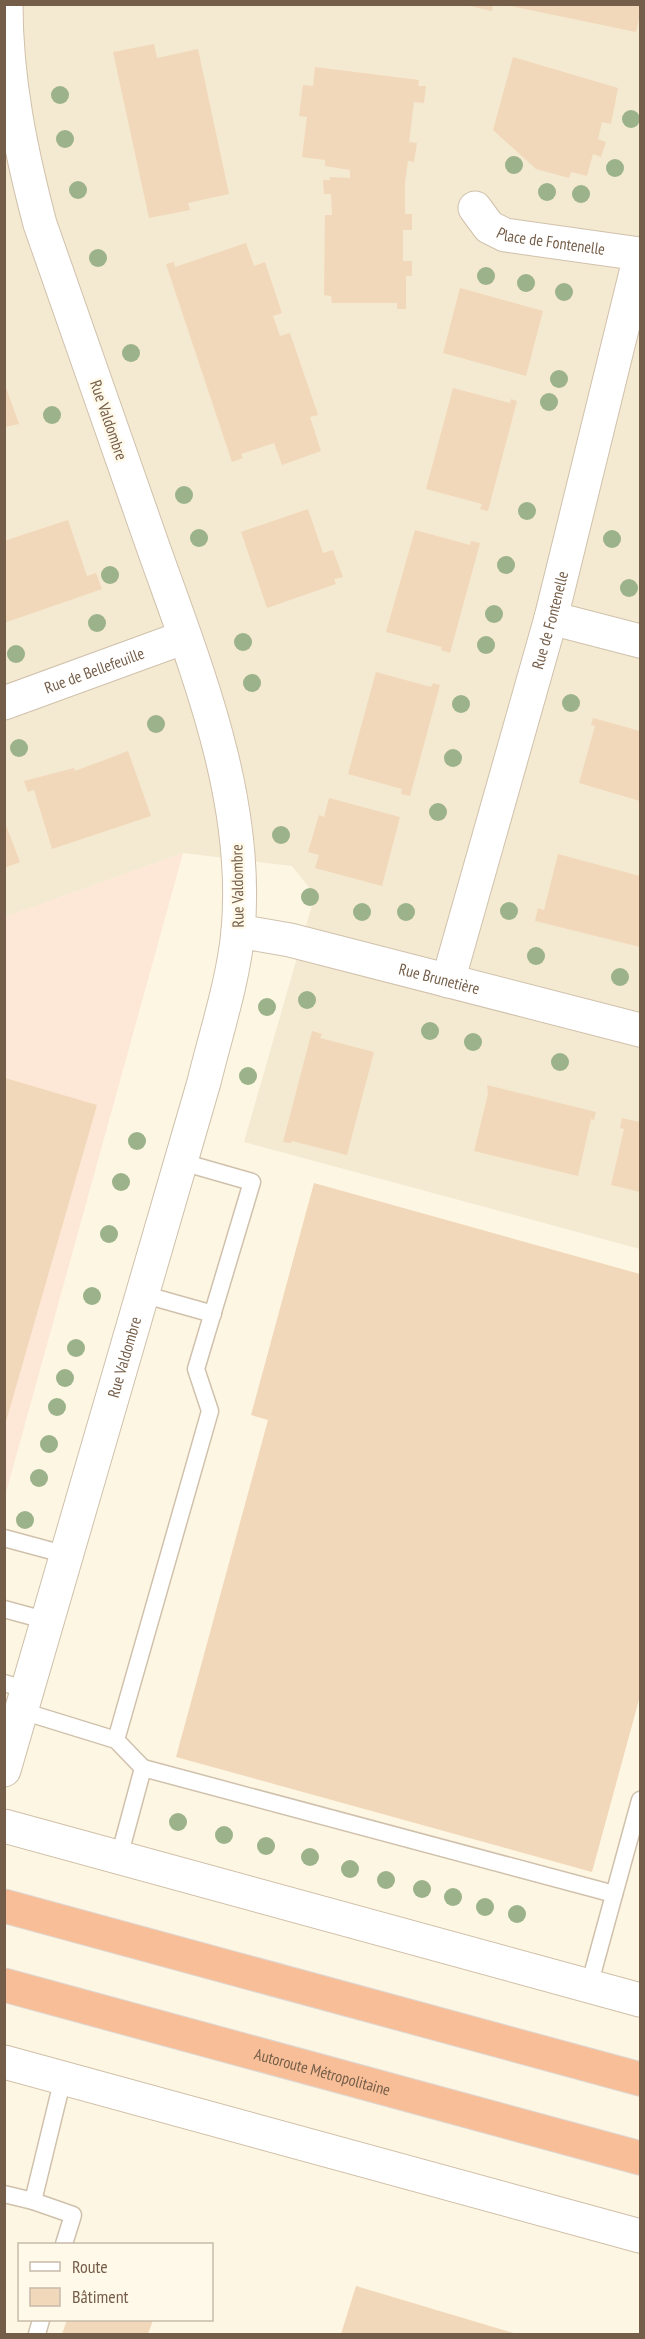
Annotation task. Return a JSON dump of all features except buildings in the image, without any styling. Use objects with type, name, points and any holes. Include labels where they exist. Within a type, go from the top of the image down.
[{"type":"highway","points":[[4,1906],[640,2079]]},
{"type":"highway","name":"Autoroute Métropolitaine","points":[[4,1985],[640,2158]]},
{"type":"street","name":"Rue Valdombre","points":[[4,1770],[18,1695],[48,1621],[182,1162],[227,989],[238,932],[237,841],[219,740],[40,224],[14,112],[6,4]]},
{"type":"street","name":"Place de Fontenelle","points":[[475,208],[489,227],[505,235],[640,255]]},
{"type":"street","name":"Rue de Fontenelle","points":[[448,981],[550,618],[640,255]]},
{"type":"street","points":[[550,618],[640,641]]},
{"type":"street","name":"Rue de Bellefeuille","points":[[4,703],[185,637]]},
{"type":"street","name":"Rue Brunetière","points":[[238,932],[290,940],[640,1030]]},
{"type":"street","points":[[4,1826],[640,2000]]},
{"type":"street","points":[[4,2062],[640,2236]]},
{"type":"lane","points":[[116,1740],[210,1411],[196,1369],[252,1182],[182,1162]]},
{"type":"lane","points":[[142,1294],[213,1314]]},
{"type":"lane","points":[[4,1538],[67,1555]]},
{"type":"lane","points":[[4,1609],[48,1621]]},
{"type":"lane","points":[[18,1695],[116,1740],[143,1768],[614,1894]]},
{"type":"lane","points":[[119,1857],[143,1768]]},
{"type":"lane","points":[[588,1986],[640,1800]]},
{"type":"lane","points":[[33,2201],[63,2078]]},
{"type":"lane","points":[[4,2193],[73,2215],[64,2243]]},
{"type":"shaded area","points":[[4,5],[640,5],[640,1249],[244,1142],[315,895],[292,866],[183,853],[5,917]]},
{"type":"shaded area","points":[[183,853],[5,1496],[5,917]]}]
